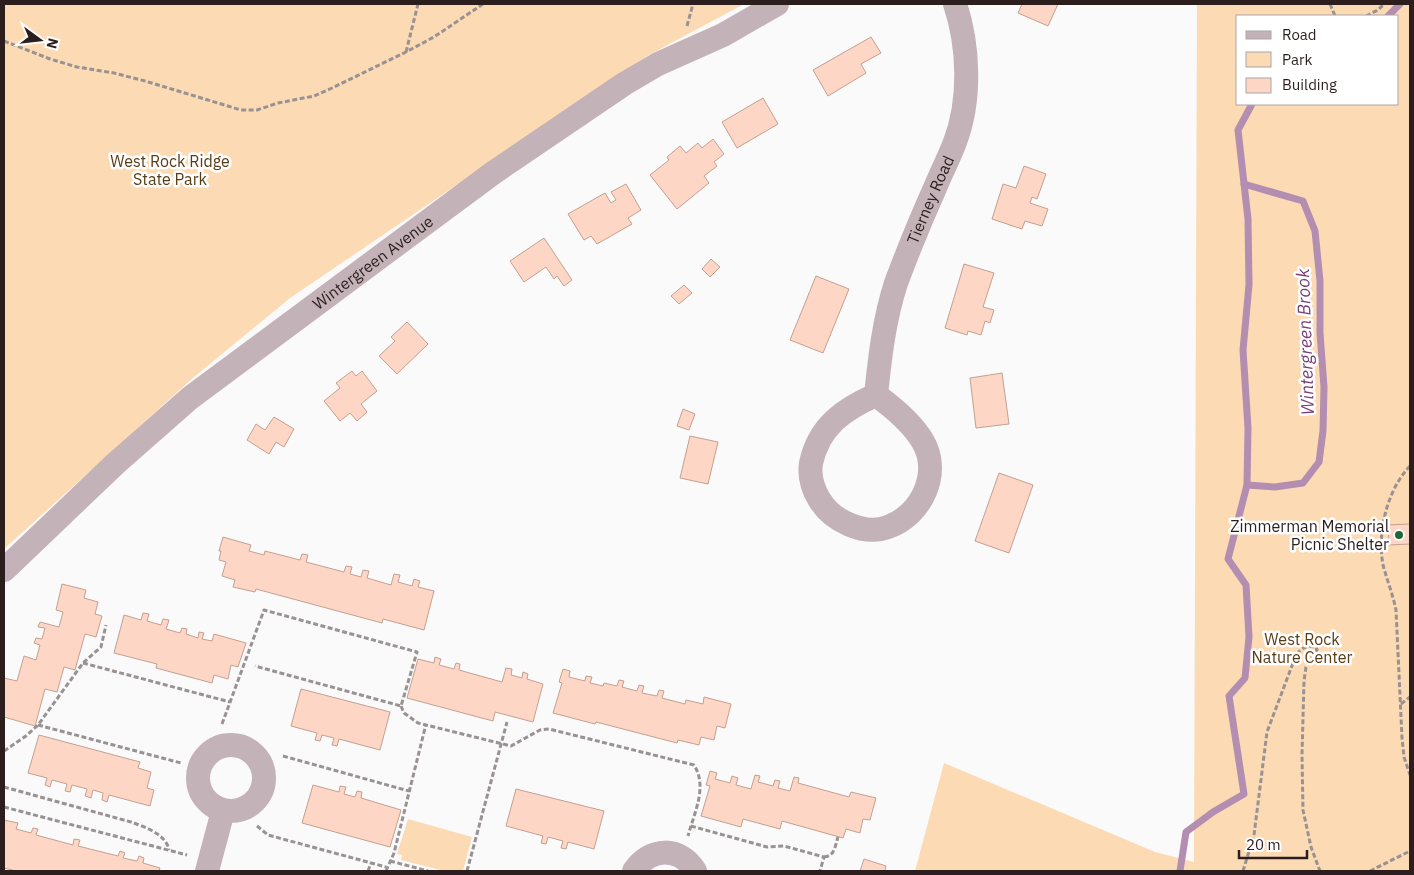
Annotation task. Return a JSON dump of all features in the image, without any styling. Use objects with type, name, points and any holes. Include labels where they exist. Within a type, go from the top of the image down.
[{"type":"street","name":"Wintergreen Avenue","points":[[4,570],[115,464],[190,398],[493,173],[624,84],[658,64],[723,35],[777,4]]},
{"type":"street","name":"Tierney Road","points":[[876,395],[887,314],[918,226],[955,142],[961,119],[967,72],[961,22],[955,4]]},
{"type":"street","points":[[876,395],[892,406],[910,423],[923,441],[930,465],[929,481],[924,497],[911,514],[888,528],[866,530],[841,522],[823,506],[813,488],[811,465],[819,440],[832,422],[854,405],[876,395]]},
{"type":"street","points":[[207,871],[224,811]]},
{"type":"street","points":[[634,871],[649,856],[660,853],[680,856],[695,871]]},
{"type":"path","points":[[406,52],[418,4]]},
{"type":"path","points":[[4,41],[77,67],[138,79],[241,110],[257,110],[278,103],[314,96],[406,52],[483,4]]},
{"type":"path","points":[[1368,15],[1378,10],[1384,4]]},
{"type":"path","points":[[1410,466],[1398,482],[1386,510],[1383,527],[1383,564],[1396,610],[1403,748],[1410,776]]},
{"type":"path","points":[[222,724],[264,610],[417,652],[401,706],[404,713],[418,722],[511,746],[540,730],[549,729],[694,765],[699,772],[701,785],[687,838]]},
{"type":"path","points":[[4,751],[38,725],[83,663],[101,648],[106,625]]},
{"type":"path","points":[[1244,871],[1254,835],[1267,732],[1296,655],[1307,646],[1316,647],[1317,650],[1306,667],[1304,681],[1303,810],[1320,871]]},
{"type":"path","points":[[83,663],[230,702]]},
{"type":"path","points":[[255,666],[401,706]]},
{"type":"path","points":[[1401,704],[1410,697]]},
{"type":"path","points":[[467,871],[507,722]]},
{"type":"path","points":[[257,826],[268,835],[371,863],[386,869],[394,853],[426,724]]},
{"type":"path","points":[[38,725],[181,762]]},
{"type":"path","points":[[283,756],[409,792]]},
{"type":"path","points":[[4,788],[131,822],[151,830],[164,840],[169,850]]},
{"type":"path","points":[[4,806],[187,855]]},
{"type":"path","points":[[691,826],[767,847],[784,846],[824,857],[834,852],[838,837]]},
{"type":"path","points":[[1370,871],[1410,851]]},
{"type":"path","points":[[820,871],[824,857]]},
{"type":"path","points":[[390,861],[428,871]]},
{"type":"path","points":[[368,871],[371,863]]},
{"type":"green space","name":"West Rock Ridge State Park","points":[[4,4],[744,4],[647,56],[290,298],[194,377],[4,549]]},
{"type":"green space","name":"West Rock Nature Center","points":[[1197,4],[1410,4],[1410,871],[915,871],[944,763],[1155,852],[1194,862]]},
{"type":"green space","points":[[408,819],[472,837],[463,871],[444,871],[401,860],[402,855],[397,854]]},
{"type":"building","points":[[1022,4],[1058,4],[1048,26],[1018,13]]},
{"type":"building","points":[[871,37],[881,53],[861,64],[866,73],[828,96],[813,70]]},
{"type":"building","points":[[763,98],[778,124],[737,148],[722,122]]},
{"type":"building","points":[[713,139],[724,154],[714,162],[717,166],[704,176],[709,183],[677,209],[650,175],[669,160],[667,157],[680,146],[686,153],[698,143],[702,148]]},
{"type":"building","points":[[1024,166],[1046,174],[1037,199],[1032,197],[1030,203],[1048,209],[1042,226],[1025,221],[1022,229],[992,219],[1003,184],[1016,188]]},
{"type":"building","points":[[626,184],[641,210],[628,218],[632,224],[597,244],[591,236],[584,240],[568,214],[605,193],[611,203],[616,200],[611,192]]},
{"type":"building","points":[[544,238],[572,280],[564,286],[557,276],[554,279],[546,267],[524,282],[510,261]]},
{"type":"building","points":[[711,259],[720,267],[710,277],[702,269]]},
{"type":"building","points":[[964,264],[994,273],[983,307],[994,310],[990,323],[985,321],[981,335],[968,331],[967,335],[945,328]]},
{"type":"building","points":[[816,276],[849,289],[823,353],[790,340]]},
{"type":"building","points":[[684,285],[692,293],[679,304],[671,296]]},
{"type":"building","points":[[407,322],[428,344],[397,374],[379,356],[395,341],[391,337]]},
{"type":"building","points":[[352,371],[356,376],[362,371],[377,391],[361,404],[367,412],[357,421],[350,413],[340,421],[324,401],[340,388],[336,383]]},
{"type":"building","points":[[1002,373],[1009,424],[976,428],[970,378]]},
{"type":"building","points":[[683,409],[695,414],[689,430],[677,426]]},
{"type":"building","points":[[274,417],[294,429],[284,447],[276,442],[269,454],[247,440],[256,424],[265,430]]},
{"type":"building","points":[[690,436],[718,442],[708,484],[680,478]]},
{"type":"building","points":[[999,473],[1033,485],[1009,553],[975,541]]},
{"type":"building","name":"Zimmerman Memorial Picnic Shelter","points":[[1410,524],[1410,544],[1389,545],[1388,525]]},
{"type":"building","points":[[223,537],[251,545],[249,551],[264,555],[265,551],[300,560],[302,554],[308,555],[306,562],[344,572],[346,566],[352,567],[350,574],[361,577],[363,570],[369,571],[367,578],[391,585],[394,574],[400,575],[398,582],[412,586],[414,579],[420,581],[418,587],[434,591],[424,630],[383,619],[382,623],[256,589],[255,592],[233,587],[235,580],[222,576],[226,562],[219,560],[221,551],[219,551]]},
{"type":"building","points":[[62,584],[86,590],[84,598],[98,602],[95,614],[102,616],[96,637],[85,634],[75,670],[64,667],[57,692],[45,689],[35,726],[4,717],[4,678],[17,681],[24,656],[36,660],[40,645],[34,643],[36,638],[42,639],[45,628],[38,627],[40,622],[59,627],[63,612],[56,610]]},
{"type":"building","points":[[143,613],[149,614],[147,621],[161,625],[163,619],[169,620],[166,629],[180,633],[182,628],[187,629],[186,634],[198,638],[199,632],[204,633],[202,639],[212,641],[214,634],[246,643],[238,667],[231,665],[228,679],[214,675],[212,683],[156,668],[157,664],[114,653],[124,615],[141,620]]},
{"type":"building","points":[[435,657],[441,659],[439,665],[454,669],[456,663],[460,664],[459,670],[502,682],[506,668],[512,669],[511,675],[522,678],[523,672],[528,674],[527,679],[543,684],[533,722],[495,712],[493,721],[407,698],[418,659],[434,663]]},
{"type":"building","points":[[563,669],[570,671],[569,677],[585,681],[586,676],[592,677],[590,683],[603,686],[604,683],[617,686],[619,680],[624,681],[622,687],[637,691],[639,685],[644,686],[642,693],[657,696],[659,690],[664,691],[662,698],[685,704],[686,700],[703,704],[704,697],[731,704],[725,728],[717,726],[714,740],[701,737],[699,745],[678,740],[677,743],[553,713],[562,683],[559,682]]},
{"type":"building","points":[[301,689],[390,712],[380,750],[339,739],[337,746],[332,745],[334,738],[322,735],[320,741],[315,740],[317,733],[291,726]]},
{"type":"building","points":[[39,735],[140,762],[138,768],[151,772],[147,788],[154,790],[150,806],[109,795],[107,802],[102,800],[103,793],[93,790],[91,798],[85,796],[87,789],[72,785],[70,792],[65,791],[67,784],[52,780],[50,787],[45,785],[47,778],[28,773]]},
{"type":"building","points":[[710,771],[717,773],[715,779],[730,783],[732,776],[738,778],[736,785],[751,789],[755,775],[760,776],[758,782],[773,786],[775,780],[780,781],[778,788],[790,791],[794,777],[799,778],[798,783],[849,797],[851,792],[876,798],[870,820],[863,819],[860,833],[846,829],[843,838],[782,821],[780,829],[743,819],[741,827],[701,816],[710,786],[706,785]]},
{"type":"building","points":[[313,785],[339,792],[340,786],[346,787],[344,794],[355,797],[357,791],[362,792],[361,798],[401,810],[390,847],[302,823]]},
{"type":"building","points":[[516,789],[604,811],[594,849],[568,842],[566,849],[561,848],[563,841],[548,837],[546,844],[541,843],[543,836],[506,826]]},
{"type":"building","points":[[4,820],[18,823],[16,829],[31,833],[33,828],[38,829],[36,835],[73,845],[74,839],[80,840],[78,846],[118,856],[120,851],[125,853],[123,858],[137,861],[139,856],[144,858],[143,863],[160,868],[159,871],[16,871],[4,868]]},
{"type":"building","points":[[864,859],[886,866],[885,871],[860,871]]},
{"type":"waterway","name":"Wintergreen Brook","points":[[1389,15],[1400,4]]},
{"type":"waterway","name":"Wintergreen Brook","points":[[1180,871],[1186,832],[1213,812],[1244,794],[1229,696],[1245,678],[1249,637],[1246,585],[1228,559],[1247,485],[1248,428],[1243,350],[1249,285],[1248,219],[1238,130],[1251,105]]},
{"type":"waterway","name":"Wintergreen Brook","points":[[1244,184],[1303,201],[1315,231],[1320,281],[1320,333],[1324,387],[1323,431],[1319,462],[1303,483],[1275,487],[1247,485]]},
{"type":"place","name":"Zimmerman Memorial Picnic Shelter","points":[[1399,535]]}]
